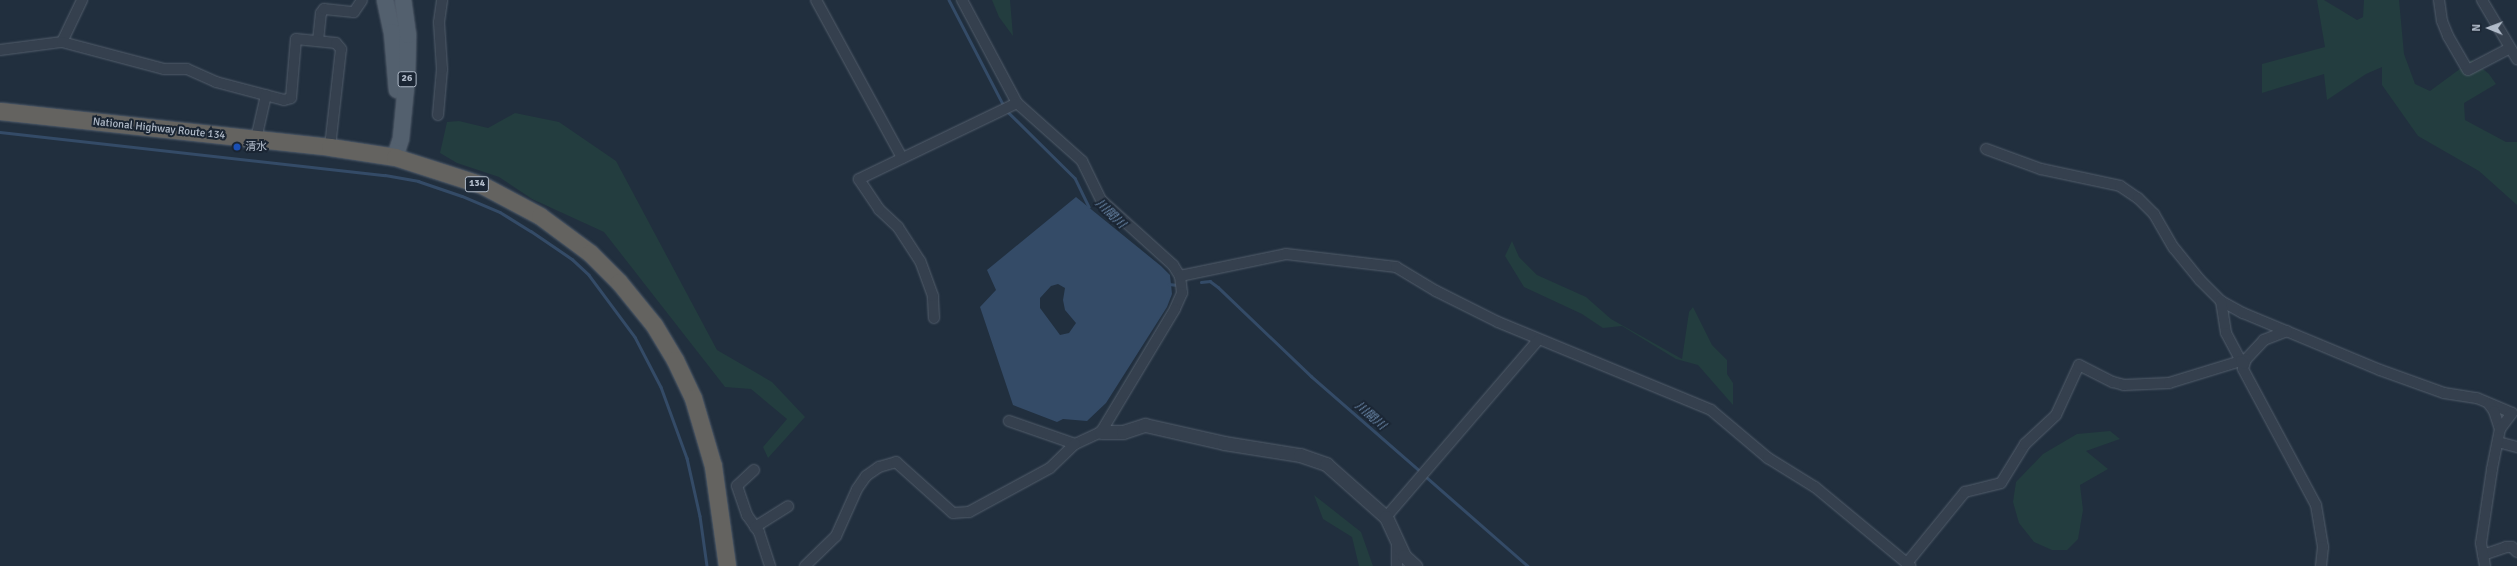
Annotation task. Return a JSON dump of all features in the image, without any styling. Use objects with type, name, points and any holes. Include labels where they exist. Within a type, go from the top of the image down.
[{"type":"highway","name":"National Highway Route 134","points":[[0,111],[330,147],[396,157],[482,185],[540,216],[590,253],[636,302],[675,360],[693,398],[713,466],[727,566]]},
{"type":"main road","name":"26","points":[[385,0],[392,32],[396,72],[392,136],[396,157]]},
{"type":"main road","name":"26","points":[[396,157],[401,138],[408,70],[408,35],[403,0]]},
{"type":"street","points":[[62,42],[82,0]]},
{"type":"street","points":[[318,41],[321,13],[324,9],[354,12],[362,0]]},
{"type":"street","points":[[438,115],[442,68],[439,22],[442,0]]},
{"type":"street","points":[[816,0],[902,158]]},
{"type":"street","points":[[962,0],[1017,103],[1082,161],[1101,200],[1173,265],[1180,276],[1182,293],[1175,309],[1101,432]]},
{"type":"street","points":[[2439,0],[2442,20],[2448,36],[2468,70],[2510,48]]},
{"type":"street","points":[[2482,0],[2517,59]]},
{"type":"street","points":[[0,50],[62,42],[164,69],[186,69],[216,82],[284,100],[291,98],[296,39],[336,43],[340,49],[330,147]]},
{"type":"street","points":[[256,139],[266,95]]},
{"type":"street","points":[[934,318],[933,296],[920,261],[898,227],[879,208],[859,179],[1017,103]]},
{"type":"street","points":[[1986,149],[2041,170],[2107,183],[2126,190],[2154,214],[2185,264],[2221,301],[2287,331],[2433,389],[2477,398],[2514,416],[2500,429]]},
{"type":"street","points":[[1180,276],[1286,254],[1375,263],[1396,267],[1436,291],[1538,340],[1685,398],[1711,410],[1768,458],[1815,487],[1908,564],[1965,492],[2001,483],[2025,444],[2056,415],[2080,365],[2113,382],[2124,385],[2175,382],[2242,363],[2264,340],[2287,331]]},
{"type":"street","points":[[2221,301],[2226,333],[2257,396],[2316,505],[2323,547],[2321,566]]},
{"type":"street","points":[[1386,517],[1428,470],[1538,340]]},
{"type":"street","points":[[2485,566],[2482,529],[2500,429],[2494,411],[2489,403]]},
{"type":"street","points":[[1009,421],[1075,444]]},
{"type":"street","points":[[805,566],[836,536],[857,489],[866,476],[879,467],[896,462],[953,513],[969,512],[1050,468],[1075,444],[1101,432],[1123,432],[1145,425],[1224,443],[1300,455],[1326,464],[1386,517],[1404,556],[1415,566]]},
{"type":"street","points":[[2498,442],[2517,447]]},
{"type":"street","points":[[754,470],[737,486],[747,515],[755,527],[770,566]]},
{"type":"street","points":[[755,527],[788,506]]},
{"type":"street","points":[[1397,566],[1398,545]]},
{"type":"street","points":[[2483,555],[2506,547],[2512,547],[2517,552]]},
{"type":"green space","points":[[992,0],[1010,0],[1013,36],[999,17]]},
{"type":"green space","points":[[2317,0],[2324,0],[2357,20],[2363,17],[2364,0],[2399,0],[2404,54],[2415,84],[2430,91],[2472,60],[2489,74],[2496,84],[2464,103],[2465,120],[2506,142],[2517,142],[2517,205],[2479,171],[2418,136],[2382,85],[2382,67],[2366,74],[2327,100],[2324,74],[2262,93],[2262,64],[2325,47]]},
{"type":"green space","points":[[515,113],[559,122],[616,161],[717,350],[772,382],[805,417],[768,458],[763,447],[787,419],[751,389],[725,387],[604,232],[532,199],[499,177],[457,163],[440,153],[447,122],[459,121],[488,128]]},
{"type":"green space","points":[[1512,241],[1519,257],[1537,275],[1586,297],[1611,319],[1682,359],[1689,312],[1693,307],[1712,345],[1727,360],[1727,374],[1733,383],[1733,405],[1698,365],[1676,359],[1622,326],[1603,328],[1582,314],[1524,287],[1505,256]]},
{"type":"green space","points":[[2110,431],[2120,439],[2086,451],[2108,469],[2080,485],[2083,510],[2078,539],[2067,550],[2052,550],[2034,542],[2019,523],[2013,502],[2016,482],[2043,454],[2077,434]]},
{"type":"green space","points":[[1314,495],[1361,532],[1373,566],[1359,566],[1352,537],[1323,519]]},
{"type":"water","points":[[1076,197],[1170,275],[1172,294],[1167,307],[1106,403],[1087,421],[1063,419],[1057,422],[1013,405],[980,307],[996,290],[987,270]],"holes":[[[1058,284],[1065,288],[1063,300],[1065,310],[1076,323],[1069,333],[1060,335],[1040,308],[1040,298],[1051,286]]]},
{"type":"waterway","name":"川間川","points":[[949,0],[1003,104]]},
{"type":"waterway","name":"川間川","points":[[1007,111],[1075,178],[1089,207]]},
{"type":"waterway","points":[[0,132],[385,175],[418,181],[462,196],[500,212],[531,231],[572,259],[589,275],[635,337],[661,387],[687,458],[700,516],[707,566]]},
{"type":"waterway","name":"川間川","points":[[1201,282],[1210,281],[1218,287],[1311,376],[1421,472]]},
{"type":"waterway","name":"川間川","points":[[1169,284],[1177,285]]},
{"type":"waterway","name":"川間川","points":[[1424,475],[1528,566]]},
{"type":"place","name":"清水","points":[[237,147]]}]
